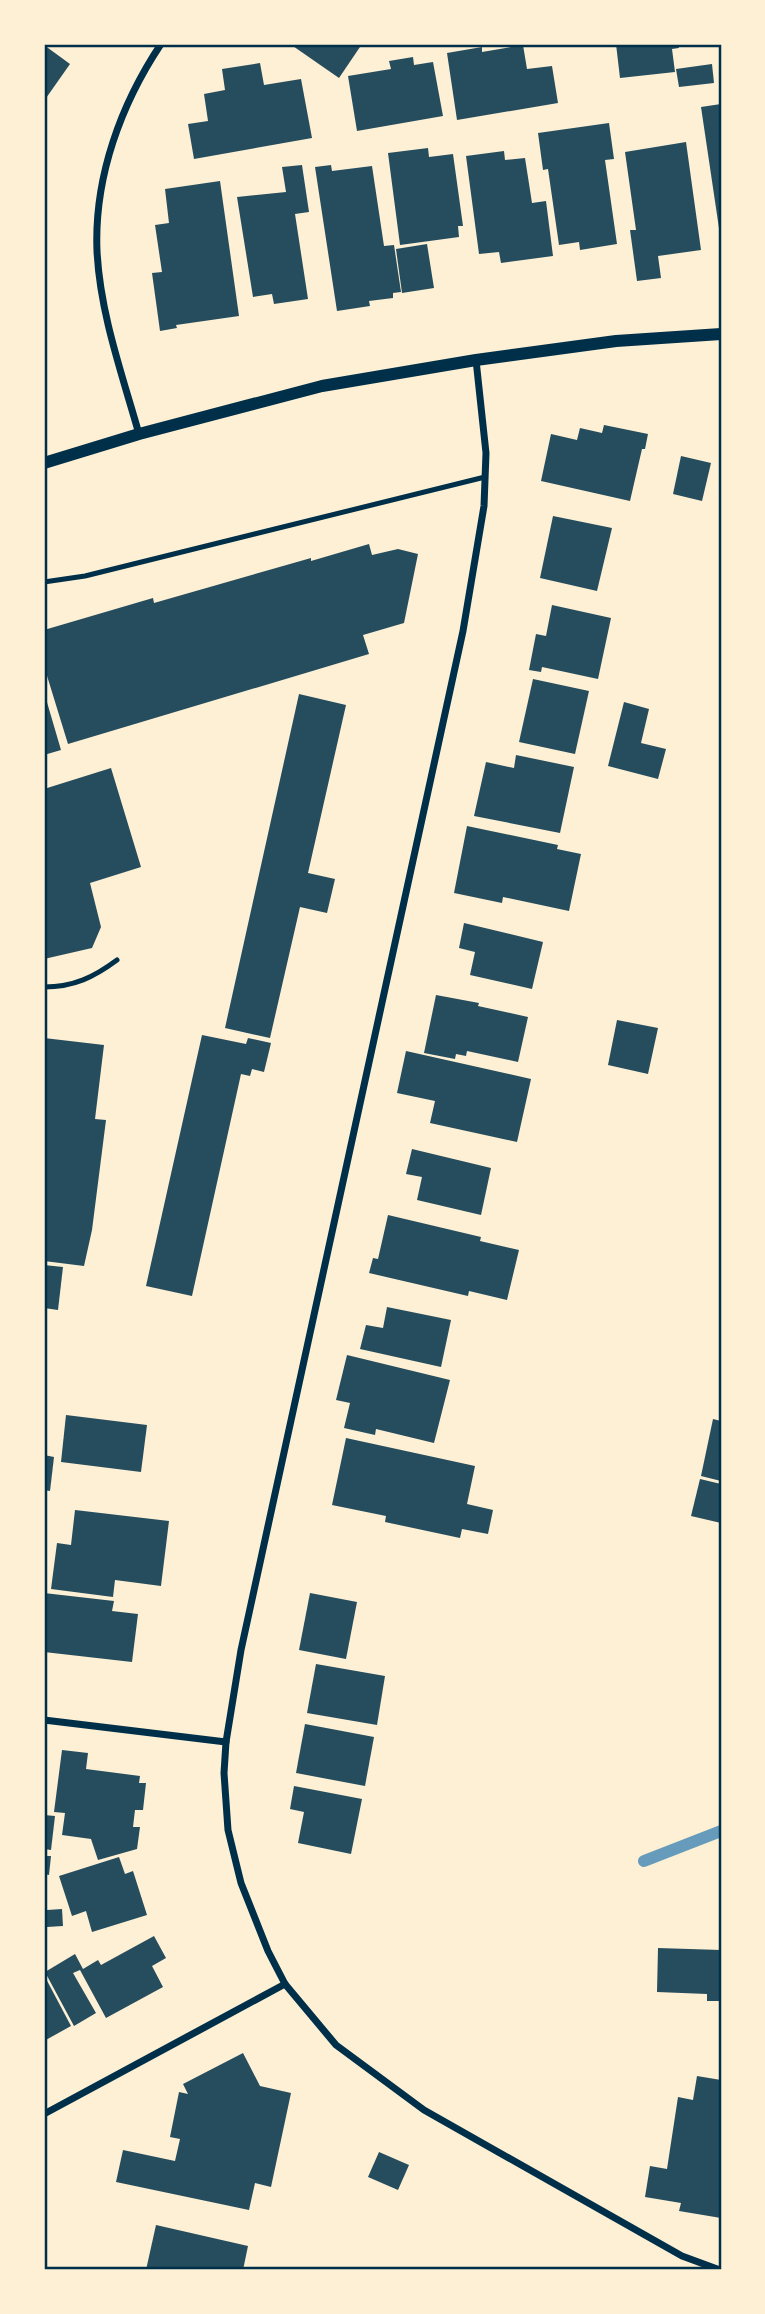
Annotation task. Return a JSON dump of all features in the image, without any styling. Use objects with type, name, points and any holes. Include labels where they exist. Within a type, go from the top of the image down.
[{"type":"street","points":[[139,434],[107,319],[97,251],[99,197],[113,141],[130,99],[162,44]]},
{"type":"street","points":[[44,463],[139,434],[322,386],[476,360],[616,341],[721,334]]},
{"type":"street","points":[[476,360],[486,453],[484,506],[463,631],[247,1623],[226,1742],[224,1773],[228,1830],[240,1883],[268,1951],[285,1984],[336,2045],[424,2110],[682,2256],[720,2270]]},
{"type":"street","points":[[44,1720],[226,1742]]},
{"type":"street","points":[[44,2114],[285,1984]]},
{"type":"lane","points":[[44,582],[85,576],[485,477]]},
{"type":"lane","points":[[44,987],[57,987],[94,977],[117,960]]},
{"type":"building","points":[[290,44],[362,44],[339,78]]},
{"type":"building","points":[[616,44],[678,44],[679,48],[672,49],[675,72],[620,78]]},
{"type":"building","points":[[44,45],[70,64],[44,101]]},
{"type":"building","points":[[523,45],[527,69],[552,66],[558,103],[457,120],[447,53],[482,47],[482,52]]},
{"type":"building","points":[[413,57],[414,65],[433,62],[443,116],[357,131],[348,76],[391,69],[389,61]]},
{"type":"building","points":[[260,63],[264,85],[301,79],[312,138],[194,159],[188,124],[208,121],[204,94],[225,90],[222,69]]},
{"type":"building","points":[[712,64],[714,83],[679,87],[676,69]]},
{"type":"building","points":[[721,104],[721,235],[720,235],[701,107]]},
{"type":"building","points":[[609,123],[614,159],[605,160],[617,244],[580,250],[579,242],[559,245],[548,169],[543,170],[538,133]]},
{"type":"building","points":[[686,142],[701,250],[658,256],[661,278],[637,281],[630,230],[636,230],[625,152]]},
{"type":"building","points":[[428,148],[429,157],[453,154],[463,226],[458,226],[459,237],[400,245],[388,153]]},
{"type":"building","points":[[504,151],[505,160],[525,158],[532,203],[546,201],[553,256],[501,263],[499,252],[479,254],[466,156]]},
{"type":"building","points":[[302,165],[309,212],[295,214],[308,299],[274,304],[272,294],[253,297],[237,197],[286,192],[282,167]]},
{"type":"building","points":[[331,165],[332,171],[372,166],[384,246],[394,245],[401,292],[393,293],[393,298],[369,301],[370,306],[337,311],[315,167]]},
{"type":"building","points":[[220,181],[239,316],[176,325],[177,328],[160,331],[152,273],[162,272],[155,225],[169,223],[165,189]]},
{"type":"building","points":[[427,244],[434,288],[402,293],[396,249]]},
{"type":"building","points":[[604,425],[648,434],[630,501],[541,481],[551,434],[577,440],[580,428],[602,433]]},
{"type":"building","points":[[681,456],[711,463],[702,501],[673,494]]},
{"type":"building","points":[[553,516],[612,528],[597,591],[540,578]]},
{"type":"building","points":[[369,544],[372,555],[398,549],[418,554],[404,623],[363,635],[369,654],[68,744],[44,666],[44,630],[153,598],[154,603]]},
{"type":"building","points":[[552,605],[611,618],[598,679],[542,667],[541,672],[529,670],[536,634],[546,636]]},
{"type":"building","points":[[533,679],[589,691],[575,754],[519,742]]},
{"type":"building","points":[[44,692],[61,750],[44,755]]},
{"type":"building","points":[[299,694],[346,705],[308,873],[335,879],[327,913],[300,907],[270,1038],[225,1028]]},
{"type":"building","points":[[624,702],[649,709],[641,743],[666,749],[658,779],[608,766]]},
{"type":"building","points":[[516,755],[574,767],[560,833],[474,816],[486,762],[514,768]]},
{"type":"building","points":[[111,768],[141,867],[90,883],[101,927],[92,948],[44,959],[44,789]]},
{"type":"building","points":[[467,826],[558,845],[557,849],[581,854],[569,911],[503,897],[502,903],[454,893]]},
{"type":"building","points":[[464,923],[543,942],[532,989],[470,975],[475,952],[459,948]]},
{"type":"building","points":[[436,995],[479,1003],[478,1006],[528,1017],[518,1062],[467,1051],[466,1056],[456,1054],[455,1059],[424,1053]]},
{"type":"building","points":[[617,1020],[658,1028],[648,1074],[608,1065]]},
{"type":"building","points":[[202,1035],[246,1044],[248,1038],[271,1043],[264,1072],[252,1069],[250,1076],[241,1074],[192,1296],[146,1286]]},
{"type":"building","points":[[44,1038],[104,1045],[95,1119],[106,1120],[92,1230],[84,1266],[44,1261]]},
{"type":"building","points":[[406,1051],[531,1079],[517,1142],[430,1123],[435,1101],[397,1093]]},
{"type":"building","points":[[412,1149],[491,1168],[481,1215],[417,1200],[422,1177],[406,1174]]},
{"type":"building","points":[[388,1215],[481,1237],[480,1241],[519,1250],[507,1300],[469,1291],[468,1296],[369,1273],[373,1258],[378,1259]]},
{"type":"building","points":[[44,1265],[63,1267],[58,1310],[44,1308]]},
{"type":"building","points":[[387,1307],[451,1320],[441,1367],[360,1349],[366,1325],[383,1328]]},
{"type":"building","points":[[347,1355],[450,1380],[434,1443],[376,1429],[375,1435],[344,1428],[350,1403],[336,1400]]},
{"type":"building","points":[[66,1415],[147,1425],[141,1472],[61,1462]]},
{"type":"building","points":[[713,1419],[721,1421],[721,1481],[701,1476]]},
{"type":"building","points":[[346,1438],[475,1466],[467,1504],[493,1510],[488,1534],[462,1529],[460,1538],[385,1522],[386,1516],[332,1505]]},
{"type":"building","points":[[44,1455],[54,1457],[50,1491],[44,1490]]},
{"type":"building","points":[[700,1479],[721,1484],[721,1523],[691,1516]]},
{"type":"building","points":[[75,1510],[169,1521],[161,1586],[115,1580],[113,1597],[51,1589],[57,1543],[71,1545]]},
{"type":"building","points":[[44,1593],[114,1601],[112,1611],[138,1614],[132,1662],[44,1652]]},
{"type":"building","points":[[310,1593],[357,1602],[346,1659],[299,1650]]},
{"type":"building","points":[[316,1664],[385,1676],[377,1725],[307,1713]]},
{"type":"building","points":[[305,1724],[374,1737],[365,1786],[296,1773]]},
{"type":"building","points":[[62,1750],[88,1753],[86,1769],[140,1776],[139,1783],[146,1783],[143,1810],[135,1810],[133,1827],[140,1827],[137,1849],[98,1860],[91,1839],[62,1835],[65,1813],[54,1812]]},
{"type":"building","points":[[294,1786],[362,1799],[351,1854],[298,1843],[304,1812],[290,1809]]},
{"type":"building","points":[[44,1815],[55,1816],[51,1850],[44,1849]]},
{"type":"building","points":[[44,1856],[51,1856],[49,1875],[44,1874]]},
{"type":"building","points":[[119,1857],[125,1874],[133,1871],[147,1915],[92,1932],[86,1911],[72,1916],[59,1876]]},
{"type":"building","points":[[62,1909],[63,1926],[47,1927],[47,1910]]},
{"type":"building","points":[[154,1936],[166,1958],[152,1966],[163,1987],[106,2018],[80,1970],[73,1973],[96,2013],[74,2026],[45,1972],[75,1954],[83,1969],[98,1960],[101,1965]]},
{"type":"building","points":[[658,1948],[721,1950],[721,2001],[707,2001],[707,1994],[657,1992]]},
{"type":"building","points":[[44,1975],[71,2026],[44,2041]]},
{"type":"building","points":[[243,2053],[260,2086],[291,2093],[271,2187],[255,2183],[249,2210],[116,2182],[123,2150],[175,2161],[180,2139],[170,2137],[179,2092],[188,2094],[183,2084]]},
{"type":"building","points":[[697,2076],[721,2080],[721,2218],[679,2211],[681,2203],[645,2197],[650,2166],[667,2169],[678,2097],[693,2100]]},
{"type":"building","points":[[379,2152],[409,2165],[398,2190],[368,2177]]},
{"type":"building","points":[[156,2225],[248,2246],[243,2270],[146,2270]]},
{"type":"waterway","points":[[644,1861],[721,1831]]}]
